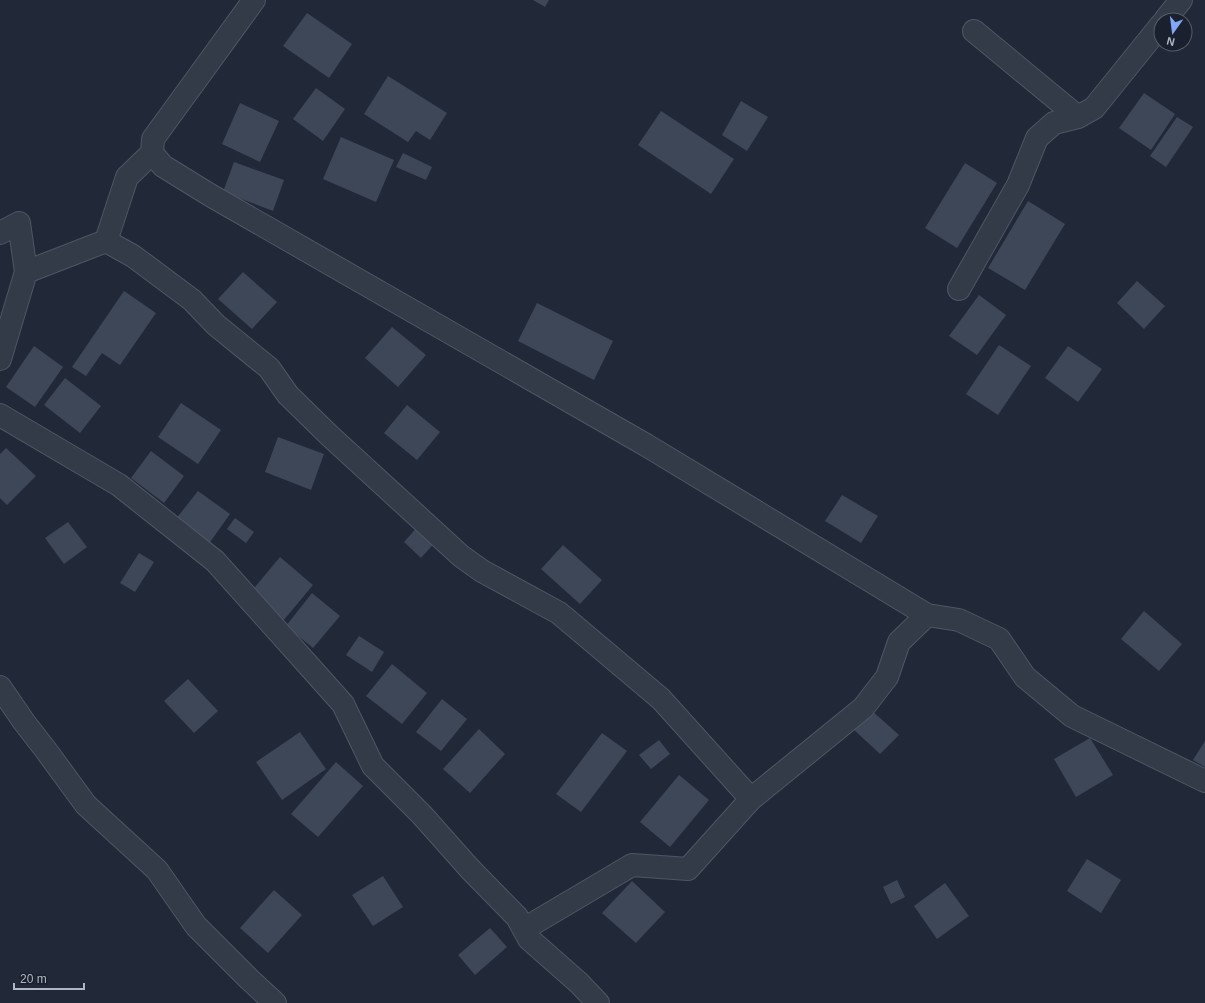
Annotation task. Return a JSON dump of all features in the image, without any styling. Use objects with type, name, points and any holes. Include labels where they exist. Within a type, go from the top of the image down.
[{"type":"street","points":[[106,241],[127,177],[152,153],[153,140],[254,0]]},
{"type":"street","points":[[1171,12],[1181,0]]},
{"type":"street","points":[[974,31],[1078,117]]},
{"type":"street","points":[[959,289],[1018,185],[1037,138],[1054,123],[1078,117],[1094,108],[1153,35]]},
{"type":"street","points":[[152,153],[163,166],[210,195],[646,445],[927,615],[959,620],[999,639],[1025,676],[1072,716],[1205,781]]},
{"type":"street","points":[[0,233],[19,224],[26,272],[0,359]]},
{"type":"street","points":[[26,272],[106,241]]},
{"type":"street","points":[[106,241],[133,256],[192,300],[216,325],[269,368],[293,400],[330,436],[461,556],[482,571],[559,613],[661,699],[751,799]]},
{"type":"street","points":[[0,415],[119,485],[215,561],[343,704],[373,766],[422,815],[470,869],[517,917],[529,939],[579,983],[598,1003]]},
{"type":"street","points":[[524,929],[632,865],[688,869],[751,799],[863,708],[887,677],[899,642],[927,615]]},
{"type":"street","points":[[0,687],[24,722],[86,805],[157,870],[196,926],[275,1003]]},
{"type":"building","points":[[533,0],[549,0],[545,7]]},
{"type":"building","points":[[307,13],[352,44],[329,78],[283,46]]},
{"type":"building","points":[[388,76],[447,113],[430,140],[416,131],[408,142],[364,114]]},
{"type":"building","points":[[316,88],[345,109],[323,141],[293,119]]},
{"type":"building","points":[[1144,93],[1175,114],[1151,150],[1119,128]]},
{"type":"building","points":[[741,101],[768,117],[747,151],[722,135]]},
{"type":"building","points":[[240,103],[279,121],[260,162],[222,144]]},
{"type":"building","points":[[661,111],[734,159],[711,194],[638,145]]},
{"type":"building","points":[[1177,117],[1193,127],[1166,167],[1150,156]]},
{"type":"building","points":[[341,137],[394,160],[376,202],[323,179]]},
{"type":"building","points":[[403,153],[432,167],[426,180],[396,167]]},
{"type":"building","points":[[234,162],[284,180],[273,211],[223,192]]},
{"type":"building","points":[[965,163],[997,183],[957,248],[925,228]]},
{"type":"building","points":[[1028,201],[1065,224],[1025,290],[988,268]]},
{"type":"building","points":[[243,272],[277,302],[252,329],[218,299]]},
{"type":"building","points":[[1137,281],[1165,306],[1144,329],[1117,303]]},
{"type":"building","points":[[124,291],[156,313],[120,365],[102,353],[86,376],[72,367]]},
{"type":"building","points":[[979,295],[1006,315],[977,355],[949,336]]},
{"type":"building","points":[[537,303],[613,341],[594,380],[518,341]]},
{"type":"building","points":[[392,327],[426,355],[398,387],[365,358]]},
{"type":"building","points":[[999,345],[1031,366],[998,415],[966,394]]},
{"type":"building","points":[[34,346],[63,367],[35,407],[6,387]]},
{"type":"building","points":[[1068,346],[1102,369],[1078,402],[1045,378]]},
{"type":"building","points":[[65,378],[101,406],[80,433],[44,405]]},
{"type":"building","points":[[181,403],[221,430],[198,464],[158,437]]},
{"type":"building","points":[[407,405],[440,432],[417,460],[384,433]]},
{"type":"building","points":[[278,437],[324,454],[311,490],[265,472]]},
{"type":"building","points":[[6,448],[36,476],[7,505],[0,498],[0,454]]},
{"type":"building","points":[[151,451],[184,476],[164,503],[131,478]]},
{"type":"building","points":[[198,491],[230,514],[208,545],[175,520]]},
{"type":"building","points":[[842,495],[878,516],[861,543],[825,521]]},
{"type":"building","points":[[235,518],[254,532],[246,543],[227,529]]},
{"type":"building","points":[[68,522],[87,547],[64,564],[45,538]]},
{"type":"building","points":[[420,524],[437,540],[421,558],[404,542]]},
{"type":"building","points":[[563,545],[602,580],[580,604],[541,569]]},
{"type":"building","points":[[139,553],[154,562],[135,592],[120,583]]},
{"type":"building","points":[[280,557],[313,585],[283,621],[250,593]]},
{"type":"building","points":[[312,593],[340,616],[313,648],[286,626]]},
{"type":"building","points":[[1144,611],[1182,644],[1159,671],[1121,639]]},
{"type":"building","points":[[359,636],[384,652],[372,672],[346,655]]},
{"type":"building","points":[[392,664],[427,693],[402,724],[366,696]]},
{"type":"building","points":[[188,679],[218,711],[194,733],[164,701]]},
{"type":"building","points":[[442,699],[467,719],[441,751],[416,732]]},
{"type":"building","points":[[870,709],[899,735],[880,754],[852,728]]},
{"type":"building","points":[[479,729],[505,754],[470,793],[443,769]]},
{"type":"building","points":[[300,732],[326,769],[282,800],[256,762]]},
{"type":"building","points":[[602,733],[627,751],[581,812],[556,794]]},
{"type":"building","points":[[1090,738],[1113,775],[1076,797],[1054,759]]},
{"type":"building","points":[[659,740],[670,754],[651,769],[639,755]]},
{"type":"building","points":[[1205,741],[1205,767],[1193,760]]},
{"type":"building","points":[[336,762],[363,786],[318,837],[291,814]]},
{"type":"building","points":[[679,775],[709,800],[670,847],[640,822]]},
{"type":"building","points":[[1087,859],[1121,880],[1101,913],[1067,891]]},
{"type":"building","points":[[383,876],[403,907],[373,926],[352,895]]},
{"type":"building","points":[[897,880],[905,897],[891,904],[883,887]]},
{"type":"building","points":[[632,881],[665,912],[636,943],[602,913]]},
{"type":"building","points":[[945,883],[969,916],[937,939],[914,906]]},
{"type":"building","points":[[274,890],[302,915],[268,953],[240,928]]},
{"type":"building","points":[[490,928],[507,947],[475,975],[458,955]]}]
